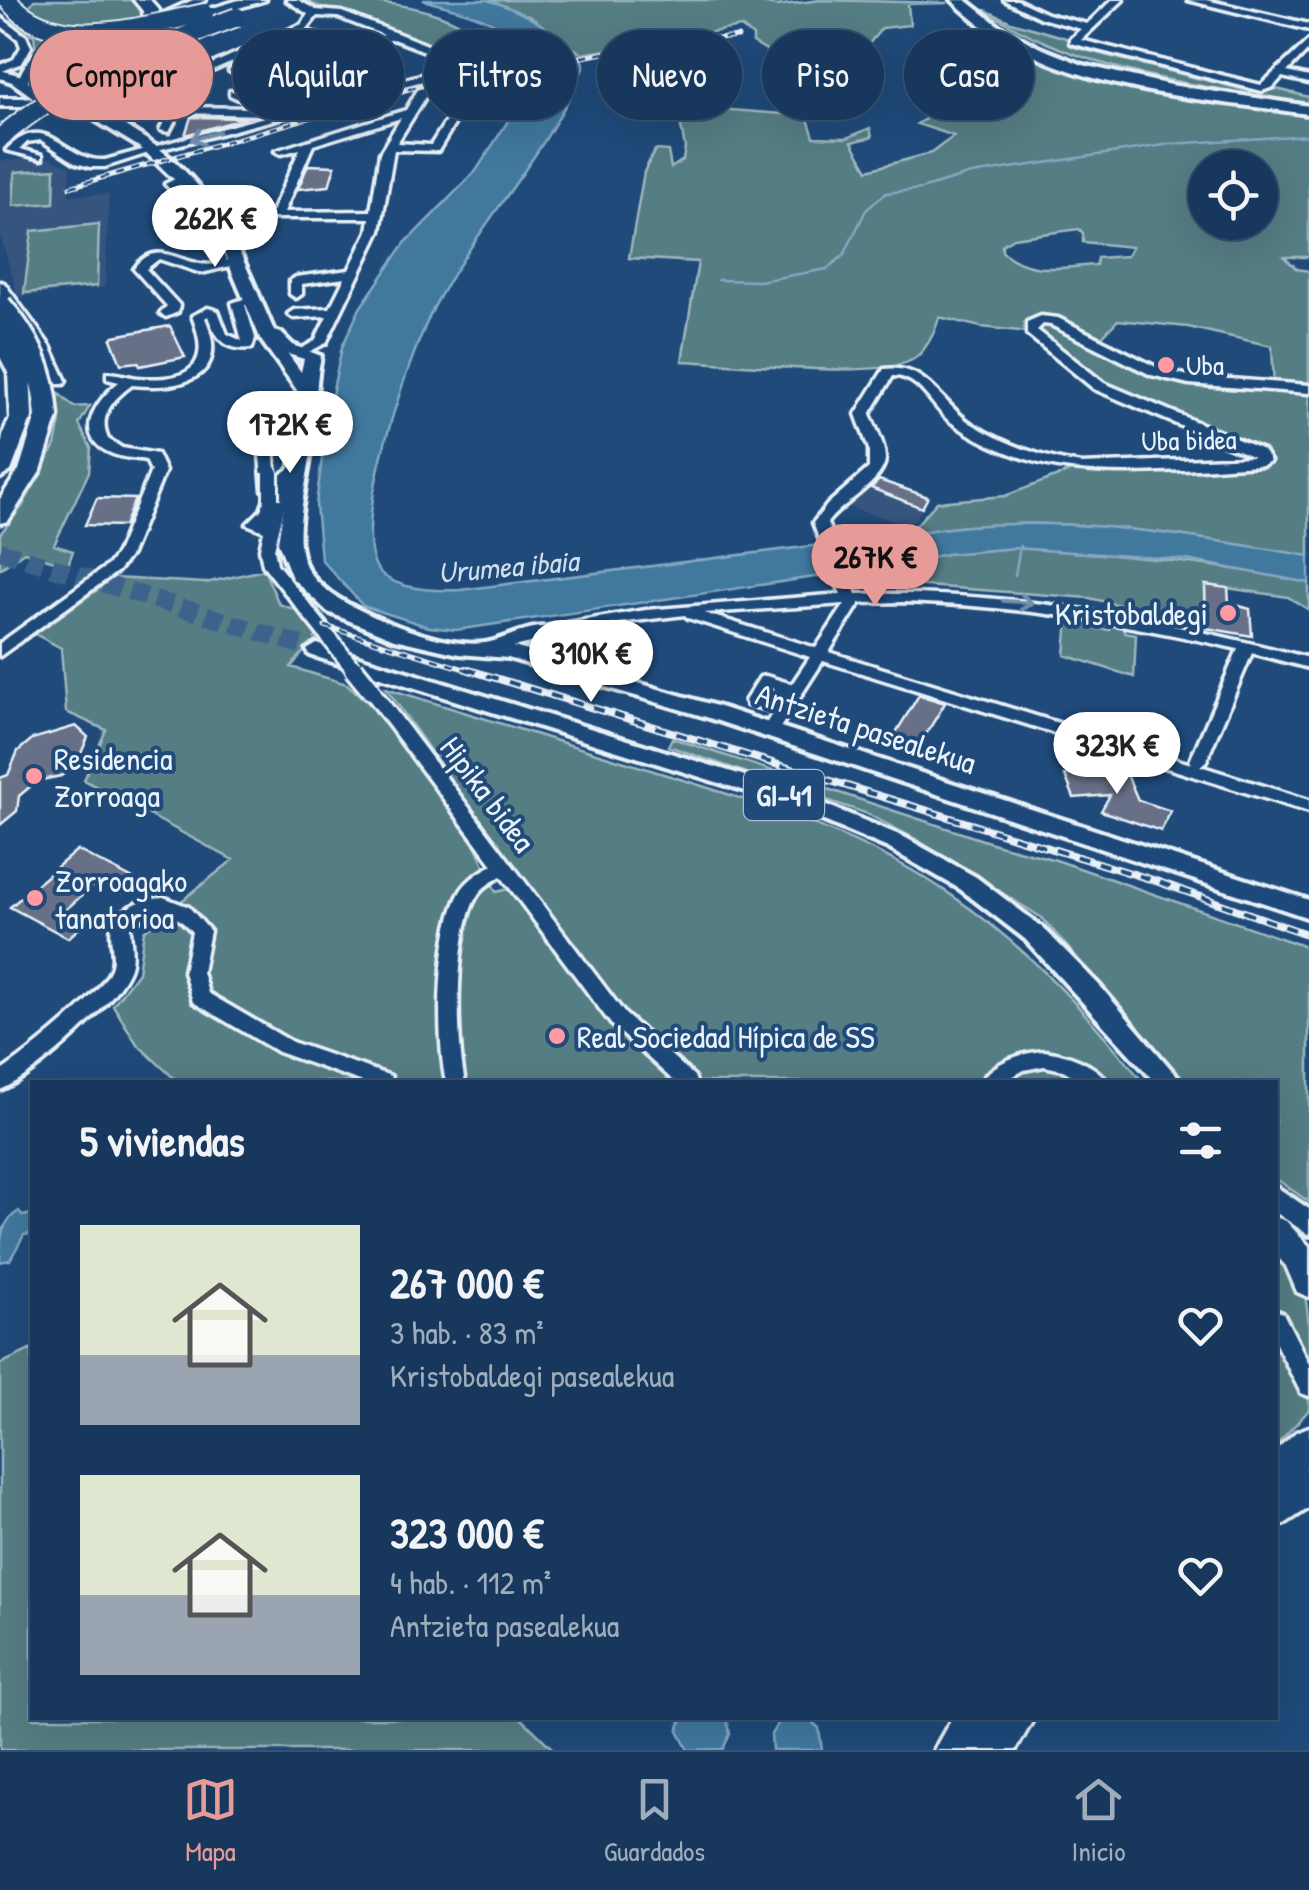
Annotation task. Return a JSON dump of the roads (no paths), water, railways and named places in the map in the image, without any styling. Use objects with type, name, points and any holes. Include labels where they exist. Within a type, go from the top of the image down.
[{"type":"highway","points":[[0,17],[10,0],[24,21],[62,30],[116,29],[258,0]]},
{"type":"highway","points":[[24,21],[22,8],[28,0]]},
{"type":"highway","points":[[142,0],[152,10],[150,20]]},
{"type":"highway","points":[[1,106],[92,57],[231,0]]},
{"type":"highway","points":[[0,138],[31,112],[80,83],[159,47],[282,0]]},
{"type":"highway","points":[[0,306],[32,346],[44,377],[47,416],[30,470],[0,516]]},
{"type":"highway","points":[[0,332],[20,370],[20,416],[0,471]]},
{"type":"highway","points":[[1278,1215],[1309,1282]]},
{"type":"highway","points":[[1278,1471],[1309,1444]]},
{"type":"highway","points":[[1278,1510],[1309,1486]]},
{"type":"highway","points":[[954,1750],[973,1720]]},
{"type":"highway","points":[[992,1750],[1013,1720]]},
{"type":"main road","points":[[958,0],[1012,40],[1090,70],[1309,108]]},
{"type":"main road","points":[[967,0],[1019,38],[1093,67],[1309,108]]},
{"type":"main road","points":[[0,72],[30,90]]},
{"type":"main road","points":[[1,106],[23,86]]},
{"type":"main road","points":[[1,106],[30,103]]},
{"type":"main road","points":[[116,120],[158,149],[211,200],[276,338],[296,358],[308,417],[287,542],[293,563],[316,593],[347,614],[387,630],[459,648],[518,648],[532,632],[563,645]]},
{"type":"main road","points":[[158,149],[218,220],[230,264],[270,340],[296,358]]},
{"type":"main road","name":"Antzieta pasealekua","points":[[518,648],[541,662],[563,645],[596,680],[770,730],[1309,909]]},
{"type":"main road","name":"GI-41","points":[[319,648],[775,804],[881,847],[951,887],[1026,946],[1148,1080]]},
{"type":"main road","name":"GI-41","points":[[319,648],[750,784],[874,831],[960,879],[1038,938],[1168,1080]]},
{"type":"main road","points":[[1278,1211],[1309,1215]]},
{"type":"main road","points":[[1278,1212],[1309,1224]]},
{"type":"main road","points":[[1278,1213],[1309,1248]]},
{"type":"street","points":[[23,86],[28,65],[44,50],[63,43],[118,36],[201,0]]},
{"type":"street","points":[[291,0],[314,13],[339,14],[380,30]]},
{"type":"street","points":[[1009,0],[1044,16],[1087,27]]},
{"type":"street","points":[[1118,0],[1074,41],[1255,87],[1267,87],[1309,44]]},
{"type":"street","points":[[1193,0],[1309,27]]},
{"type":"street","points":[[297,30],[311,22],[314,13]]},
{"type":"street","points":[[0,17],[26,47],[18,60],[0,72]]},
{"type":"street","points":[[1281,74],[1309,80]]},
{"type":"street","points":[[296,358],[320,343],[354,273],[374,231],[389,146],[424,92]]},
{"type":"street","points":[[165,130],[175,110],[233,112]]},
{"type":"street","points":[[281,150],[411,112]]},
{"type":"street","points":[[38,157],[12,150],[25,139],[43,137],[84,162],[98,164],[253,120]]},
{"type":"street","points":[[389,146],[434,149],[450,123]]},
{"type":"street","points":[[276,216],[309,142]]},
{"type":"street","points":[[262,216],[376,214]]},
{"type":"street","points":[[166,313],[174,305],[140,269],[143,262],[160,254],[193,268],[230,264]]},
{"type":"street","points":[[296,294],[296,281],[354,273]]},
{"type":"street","points":[[0,286],[59,380]]},
{"type":"street","points":[[0,652],[113,568],[124,554],[158,471],[152,457],[121,452],[102,442],[96,427],[98,409],[108,394],[120,379],[170,382],[194,369],[206,358],[208,348],[199,314],[212,312],[221,336],[236,345],[247,345],[250,338],[238,303],[252,300]]},
{"type":"street","points":[[294,314],[334,312]]},
{"type":"street","name":"Uba bidea","points":[[848,594],[822,528],[823,515],[875,472],[878,460],[864,414],[889,372],[904,370],[916,375],[953,418],[984,435],[1060,466],[1081,468],[1264,461],[1258,453],[1099,386],[1031,331],[1031,325],[1041,320],[1054,322],[1156,372],[1189,380],[1309,389]]},
{"type":"street","points":[[13,372],[46,354]]},
{"type":"street","points":[[269,505],[265,432],[273,426],[278,430],[269,505],[254,524],[272,528]]},
{"type":"street","name":"Hipika bidea","points":[[299,466],[284,479],[268,550],[270,565],[319,648],[372,690],[618,1019],[685,1080]]},
{"type":"street","points":[[770,730],[853,603],[848,594]]},
{"type":"street","points":[[563,645],[613,619],[824,600],[848,594],[1049,605],[1138,620],[1309,663]]},
{"type":"street","points":[[824,600],[834,603],[843,615]]},
{"type":"street","points":[[724,609],[731,619],[1309,806]]},
{"type":"street","points":[[683,612],[824,649],[1309,796]]},
{"type":"street","points":[[1198,761],[1247,646]]},
{"type":"street","points":[[454,1080],[449,1041],[454,945],[468,895],[505,866]]},
{"type":"street","points":[[0,1082],[30,1062],[109,988],[122,964],[121,925],[134,910],[159,902],[187,912],[201,931],[193,972],[200,998],[213,1009],[246,1022],[285,1047],[378,1080]]},
{"type":"street","points":[[992,1080],[1008,1066],[1029,1058],[1077,1066],[1095,1080]]},
{"type":"street","points":[[1278,1326],[1309,1386]]},
{"type":"waterway","points":[[718,280],[760,281],[827,269],[844,255],[866,210],[886,193],[921,189],[971,174],[1171,144],[1309,135]]},
{"type":"waterway","points":[[1015,575],[1020,546]]},
{"type":"tunnel","points":[[0,551],[317,650]]},
{"type":"railway","points":[[70,187],[416,87],[597,54]]},
{"type":"railway","points":[[325,626],[474,672]]},
{"type":"railway","points":[[466,669],[1153,880],[1309,935]]},
{"type":"place","name":"Uba","points":[[1166,365]]},
{"type":"place","name":"Kristobaldegi","points":[[1228,613]]},
{"type":"place","name":"Residencia Zorroaga","points":[[34,776]]},
{"type":"place","name":"Zorroagako tanatorioa","points":[[35,898]]},
{"type":"place","name":"Real Sociedad Hípica de SS","points":[[557,1036]]},
{"type":"water label","name":"Urumea ibaia","points":[[508,566]]}]
